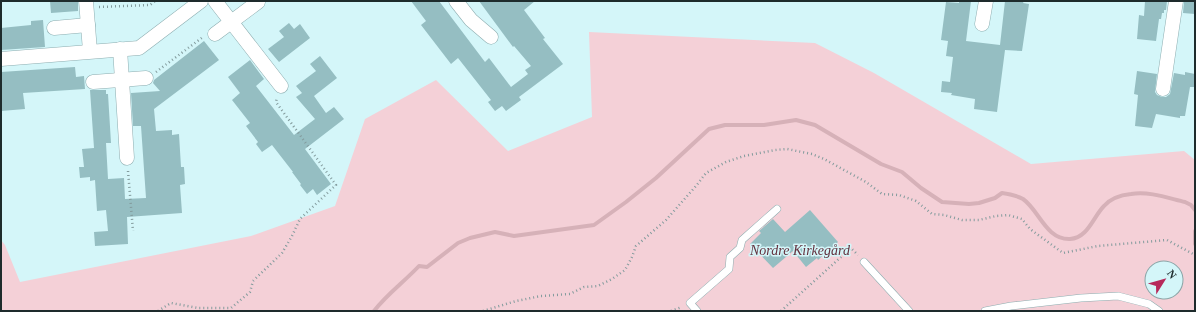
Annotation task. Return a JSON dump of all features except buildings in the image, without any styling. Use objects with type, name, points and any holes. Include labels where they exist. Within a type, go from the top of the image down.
[{"type":"street","points":[[1,59],[139,48],[201,1]]},
{"type":"street","points":[[215,1],[281,86]]},
{"type":"street","points":[[456,1],[471,20],[491,37]]},
{"type":"street","points":[[982,24],[986,1]]},
{"type":"street","points":[[1163,88],[1176,1]]},
{"type":"street","points":[[215,34],[258,2]]},
{"type":"street","points":[[86,4],[90,51]]},
{"type":"street","points":[[54,28],[88,24]]},
{"type":"street","points":[[120,49],[127,158]]},
{"type":"street","points":[[93,82],[146,78]]},
{"type":"lane","points":[[697,311],[690,303],[729,270],[730,257],[740,248],[742,240],[776,209]]},
{"type":"lane","points":[[864,262],[909,311]]},
{"type":"lane","points":[[985,311],[1026,304],[1081,298],[1118,296],[1149,304],[1159,311]]},
{"type":"path","points":[[86,4],[150,5],[155,1]]},
{"type":"path","points":[[146,78],[207,34],[215,34]]},
{"type":"path","points":[[158,311],[171,303],[198,308],[231,308],[250,292],[253,281],[282,253],[300,219],[336,185],[276,102],[281,86]]},
{"type":"path","points":[[483,311],[516,301],[541,296],[570,294],[584,287],[598,286],[612,279],[625,270],[636,246],[666,220],[706,173],[726,162],[744,156],[787,149],[818,157],[866,182],[882,194],[899,195],[916,201],[932,214],[944,215],[962,220],[979,220],[1008,215],[1022,219],[1030,229],[1063,253],[1098,246],[1167,240],[1195,256]]},
{"type":"path","points":[[127,158],[133,231]]},
{"type":"path","points":[[782,311],[851,248],[864,262]]},
{"type":"green space","name":"Nordre Kirkegård","points":[[589,32],[815,43],[874,73],[1031,164],[1184,151],[1195,160],[1195,311],[1,311],[1,240],[5,245],[20,282],[251,236],[335,206],[365,119],[436,80],[508,151],[592,117]]},
{"type":"waterway","points":[[374,311],[384,299],[419,266],[427,267],[458,243],[470,238],[495,232],[514,236],[594,225],[656,178],[709,129],[725,125],[764,125],[796,120],[815,125],[881,164],[902,172],[921,188],[942,202],[969,204],[979,203],[995,198],[1002,193],[1023,199],[1029,204],[1049,230],[1062,238],[1070,239],[1081,235],[1086,231],[1106,204],[1123,195],[1138,193],[1158,195],[1185,202],[1191,205],[1195,210]]},
{"type":"waterway","points":[[1195,231],[1195,244]]}]
